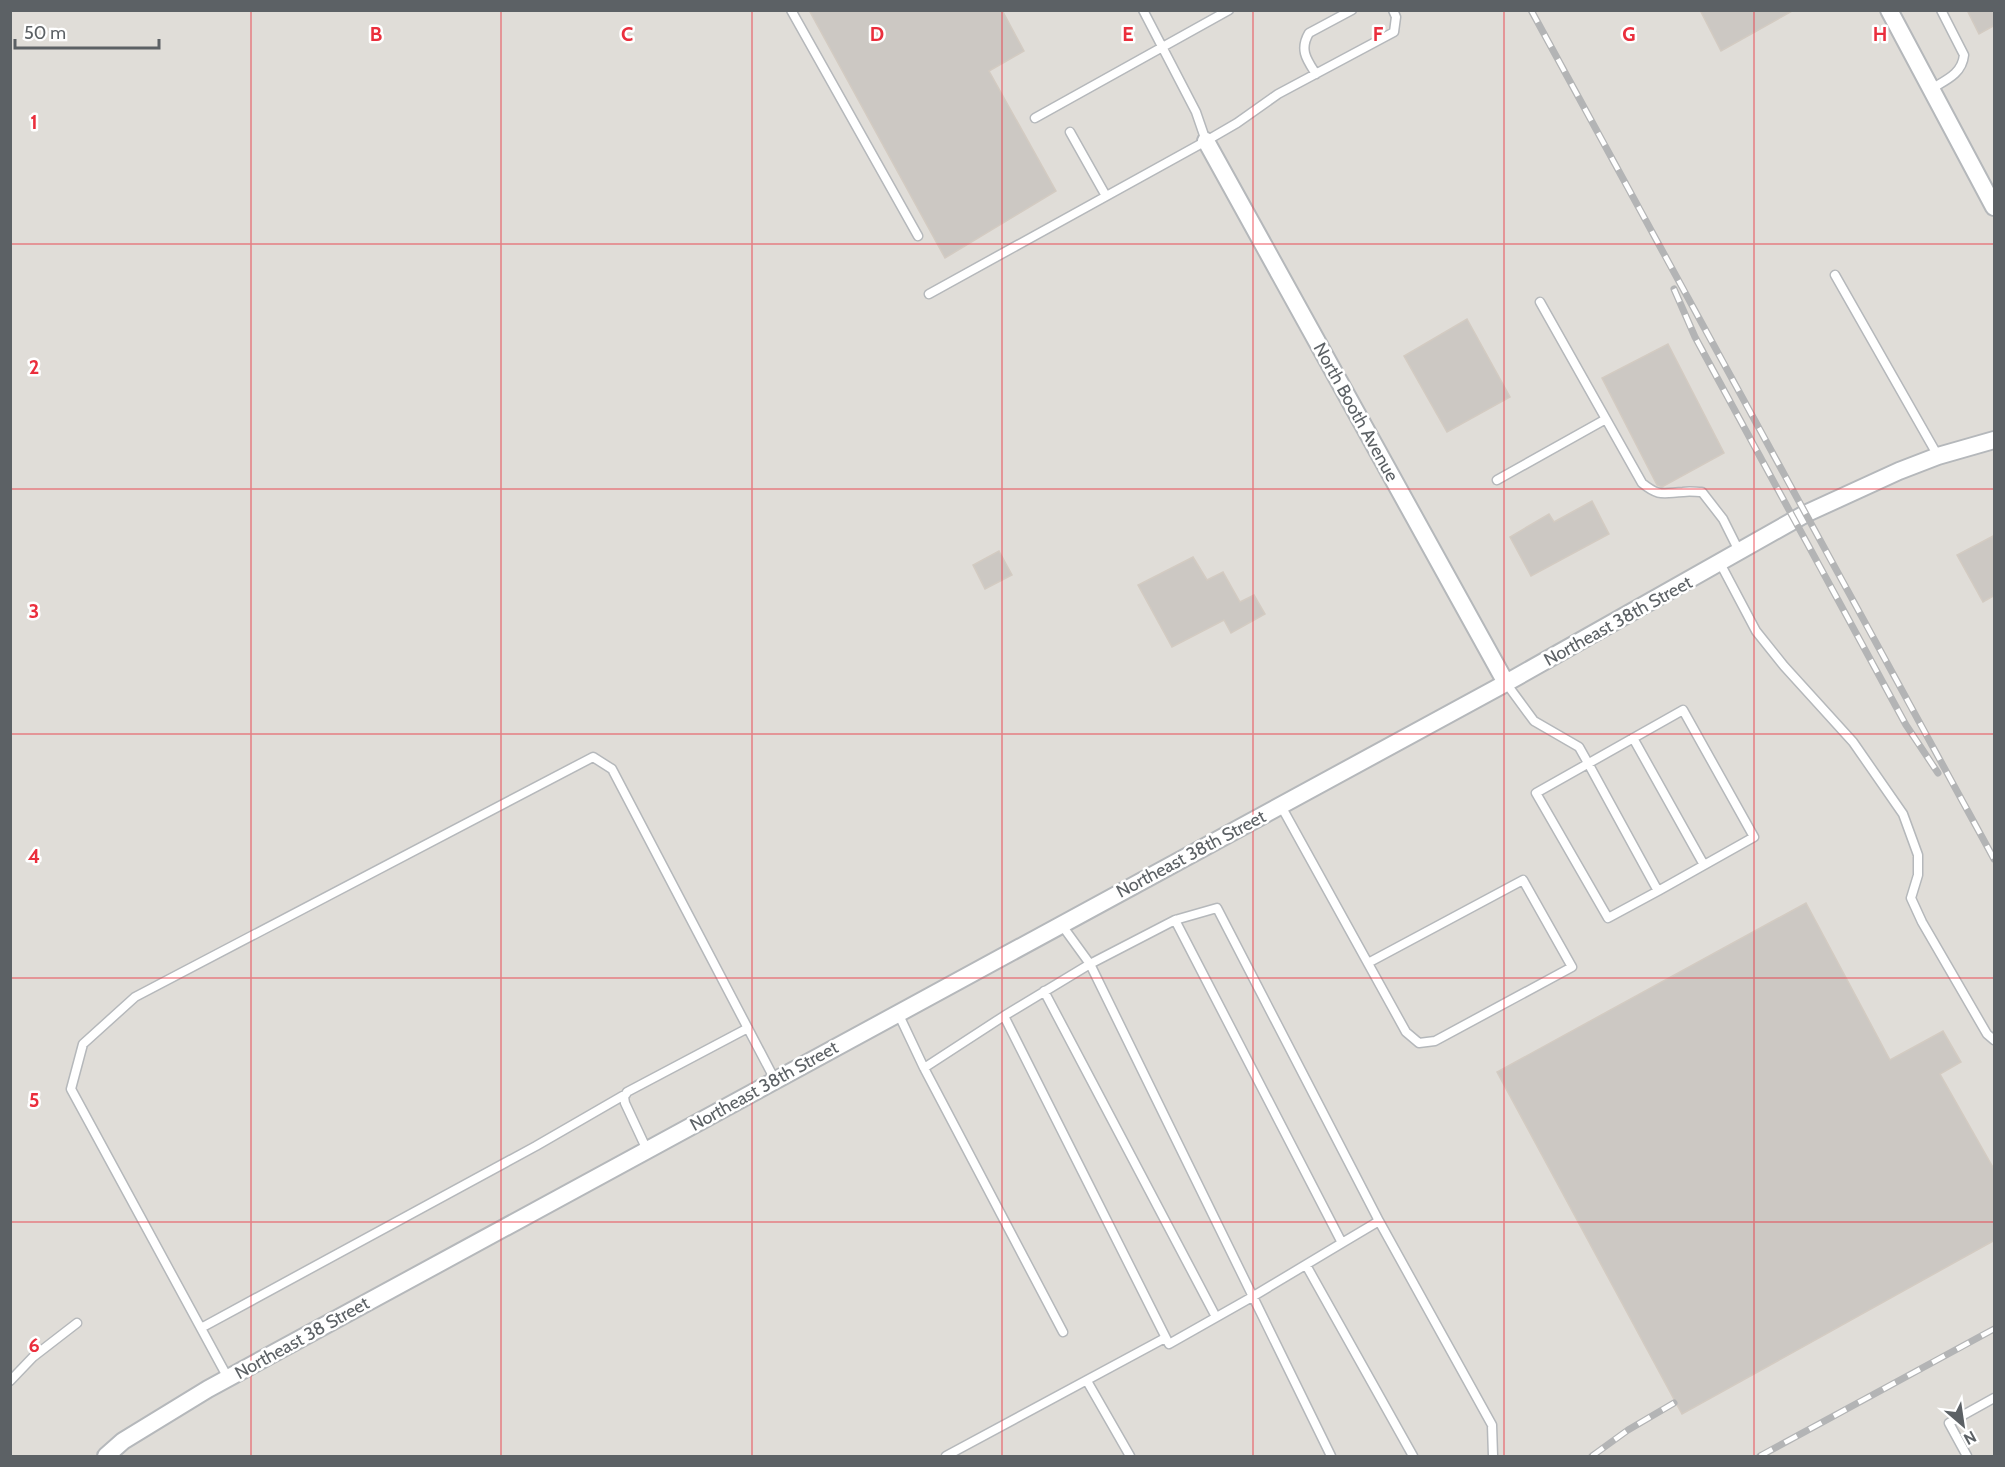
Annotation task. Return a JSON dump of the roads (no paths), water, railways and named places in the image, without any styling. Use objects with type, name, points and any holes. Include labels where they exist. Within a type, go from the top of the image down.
[{"type":"street","points":[[1889,10],[1995,207]]},
{"type":"street","name":"North Booth Avenue","points":[[1206,141],[1506,684]]},
{"type":"street","name":"Northeast 38th Street","points":[[396,1287],[1506,684],[1805,514],[1899,471],[1938,456],[1995,440]]},
{"type":"street","name":"Northeast 38 Street","points":[[106,1456],[123,1441],[208,1389],[396,1287]]},
{"type":"lane","points":[[791,10],[918,236]]},
{"type":"lane","points":[[1143,10],[1196,112],[1206,141]]},
{"type":"lane","points":[[1035,117],[1230,10]]},
{"type":"lane","points":[[1316,74],[1305,55],[1305,39],[1309,33],[1352,10]]},
{"type":"lane","points":[[929,294],[1238,123],[1278,94],[1394,33],[1396,17],[1393,10]]},
{"type":"lane","points":[[1931,89],[1958,72],[1963,63],[1964,55],[1941,10]]},
{"type":"lane","points":[[1070,132],[1106,196]]},
{"type":"lane","points":[[1835,275],[1938,456]]},
{"type":"lane","points":[[1540,302],[1642,483],[1652,491],[1664,495],[1702,492],[1723,519],[1740,552]]},
{"type":"lane","points":[[1497,480],[1606,419]]},
{"type":"lane","points":[[1720,563],[1756,631],[1852,742],[1903,814],[1918,855],[1918,875],[1911,898],[1922,922],[1987,1034],[1995,1040]]},
{"type":"lane","points":[[1506,684],[1534,721],[1579,747],[1658,891]]},
{"type":"lane","points":[[1683,710],[1754,837],[1608,918],[1536,793],[1633,738],[1683,710]]},
{"type":"lane","points":[[1633,738],[1704,865]]},
{"type":"lane","points":[[228,1378],[71,1089],[83,1044],[135,997],[593,757],[612,770],[775,1080]]},
{"type":"lane","points":[[1281,806],[1406,1032],[1419,1043],[1435,1041],[1572,967],[1523,880],[1368,963]]},
{"type":"lane","points":[[924,1068],[1090,964],[1175,920],[1217,908],[1379,1221],[1492,1425],[1493,1456]]},
{"type":"lane","points":[[1175,920],[1342,1243]]},
{"type":"lane","points":[[1061,924],[1090,964],[1331,1456]]},
{"type":"lane","points":[[1044,992],[1216,1317]]},
{"type":"lane","points":[[898,1013],[924,1068],[1063,1332]]},
{"type":"lane","points":[[1004,1016],[1169,1344],[1379,1221]]},
{"type":"lane","points":[[201,1328],[748,1028]]},
{"type":"lane","points":[[626,1094],[625,1103],[647,1150]]},
{"type":"lane","points":[[1306,1265],[1413,1456]]},
{"type":"lane","points":[[10,1381],[33,1357],[77,1323]]},
{"type":"lane","points":[[946,1456],[1166,1338]]},
{"type":"lane","points":[[1087,1381],[1130,1456]]},
{"type":"lane","points":[[1967,1456],[1949,1423],[1995,1398]]},
{"type":"railway","points":[[1531,10],[1994,859]]},
{"type":"railway","points":[[1674,289],[1695,337],[1906,725],[1938,773]]},
{"type":"railway","points":[[1760,1456],[1994,1329]]},
{"type":"railway","points":[[1592,1456],[1628,1430],[1674,1403]]}]
